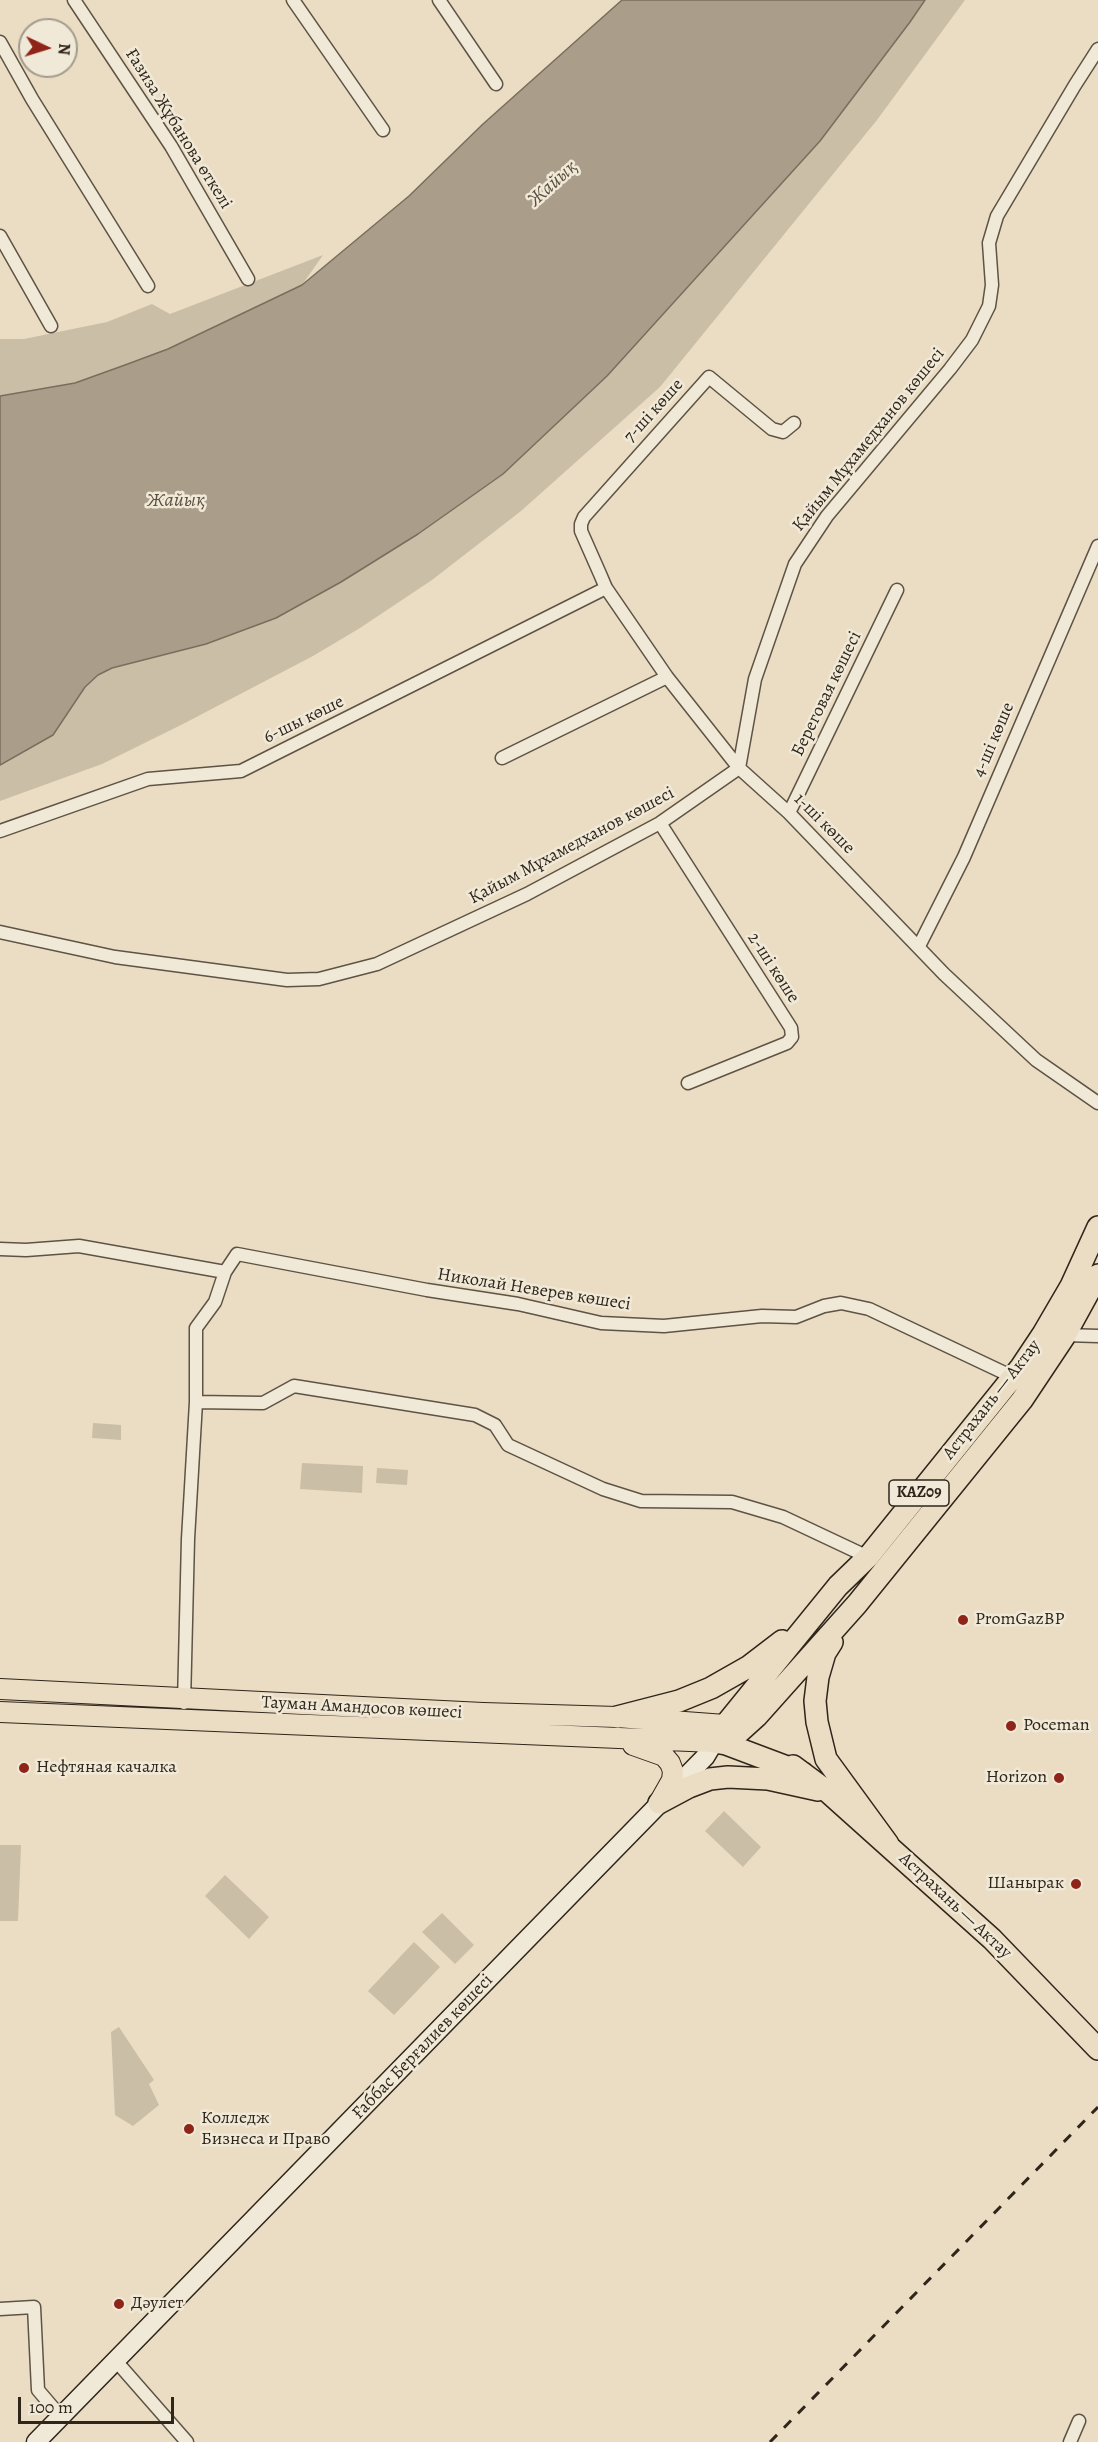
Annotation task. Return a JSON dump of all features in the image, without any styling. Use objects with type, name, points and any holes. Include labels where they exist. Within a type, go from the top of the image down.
[{"type":"highway","name":"Астрахань — Актау","points":[[722,1740],[838,1586],[868,1557],[1013,1377],[1043,1334],[1071,1287],[1098,1227]]},
{"type":"highway","name":"Астрахань — Актау","points":[[722,1740],[857,1604],[1022,1400],[1065,1335],[1098,1275]]},
{"type":"highway","points":[[617,1728],[711,1688],[748,1667],[781,1642],[838,1586],[842,1593],[857,1604],[825,1653],[818,1677],[815,1701],[817,1722],[826,1759],[888,1844]]},
{"type":"highway","name":"Астрахань — Актау","points":[[722,1740],[803,1773],[828,1792],[992,1939],[1098,2049]]},
{"type":"highway","points":[[659,1803],[710,1779],[728,1777],[768,1779],[828,1792]]},
{"type":"main road","name":"Тауман Амандосов көшесі","points":[[0,1689],[617,1728],[722,1740]]},
{"type":"main road","name":"Тауман Амандосов көшесі","points":[[0,1712],[183,1720],[617,1728]]},
{"type":"main road","points":[[617,1728],[664,1756],[670,1763],[673,1771],[672,1780],[659,1803]]},
{"type":"main road","name":"Ғаббас Берғалиев көшесі","points":[[36,2442],[722,1740]]},
{"type":"street","name":"Ғазиза Жұбанова өткелі","points":[[74,0],[171,146],[248,279]]},
{"type":"street","points":[[292,0],[383,130]]},
{"type":"street","points":[[439,0],[496,84]]},
{"type":"street","points":[[0,42],[32,99],[148,286]]},
{"type":"street","name":"Қайым Мұхамедханов көшесi","points":[[2,935],[115,957],[287,980],[319,978],[377,964],[527,894],[660,823],[739,768],[755,679],[795,564],[827,516],[972,340],[989,306],[992,285],[989,243],[996,216],[1098,50]]},
{"type":"street","points":[[0,236],[51,326]]},
{"type":"street","name":"7-шi көше","points":[[581,524],[584,517],[709,377],[772,429],[783,432],[794,423]]},
{"type":"street","name":"1-ші көше","points":[[581,524],[581,531],[606,588],[667,677],[739,768],[789,813],[944,974],[1036,1060],[1098,1103]]},
{"type":"street","name":"4-шi көше","points":[[919,946],[964,857],[1098,546]]},
{"type":"street","name":"6-шы көше","points":[[0,831],[148,780],[241,771],[606,588]]},
{"type":"street","name":"Береговая көшесі","points":[[789,813],[897,590]]},
{"type":"street","points":[[502,758],[667,677]]},
{"type":"street","name":"2-ші көше","points":[[660,823],[791,1029],[792,1037],[787,1043],[688,1083]]},
{"type":"street","points":[[0,1249],[26,1250],[79,1246],[225,1272],[215,1302],[196,1329],[196,1402],[188,1539],[183,1720]]},
{"type":"street","name":"Николай Неверев көшесі","points":[[225,1272],[237,1254],[427,1290],[518,1304],[601,1323],[653,1326],[762,1316],[796,1317],[824,1306],[841,1303],[869,1309],[1013,1377]]},
{"type":"street","points":[[1065,1335],[1098,1336]]},
{"type":"street","points":[[196,1402],[263,1403],[294,1386],[475,1415],[495,1425],[508,1445],[603,1490],[641,1501],[732,1502],[783,1516],[868,1557]]},
{"type":"street","points":[[0,2309],[34,2307],[38,2390],[60,2417]]},
{"type":"street","points":[[116,2361],[187,2442]]},
{"type":"street","points":[[1070,2442],[1079,2421]]},
{"type":"shaded area","points":[[925,0],[965,0],[877,120],[660,387],[521,511],[432,580],[313,656],[102,764],[0,801],[0,765],[53,735],[85,687],[98,675],[112,668],[206,644],[276,618],[341,582],[418,534],[503,474],[607,376],[820,141]]},
{"type":"shaded area","points":[[323,255],[302,285],[168,349],[75,383],[0,396],[0,339],[24,339],[107,322],[152,304],[170,314]]},
{"type":"shaded area","points":[[93,1423],[121,1425],[121,1440],[92,1438]]},
{"type":"shaded area","points":[[302,1463],[363,1466],[362,1493],[300,1489]]},
{"type":"shaded area","points":[[377,1468],[408,1470],[407,1485],[376,1483]]},
{"type":"shaded area","points":[[724,1811],[761,1847],[743,1867],[705,1831]]},
{"type":"shaded area","points":[[0,1845],[21,1845],[18,1921],[0,1921]]},
{"type":"shaded area","points":[[225,1875],[269,1917],[249,1939],[205,1896]]},
{"type":"shaded area","points":[[442,1913],[474,1945],[455,1964],[422,1932]]},
{"type":"shaded area","points":[[414,1942],[440,1967],[394,2015],[368,1991]]},
{"type":"shaded area","points":[[119,2027],[154,2080],[149,2084],[159,2105],[133,2126],[115,2115],[111,2032]]},
{"type":"water","name":"Жайық","points":[[622,0],[925,0],[820,141],[607,376],[503,474],[418,534],[341,582],[276,618],[206,644],[112,668],[98,675],[85,687],[53,735],[0,765],[0,396],[75,383],[125,365],[168,349],[302,285],[409,196],[483,124]]},
{"type":"railway","points":[[770,2442],[1098,2107]]},
{"type":"place","name":"PromGazBP","points":[[963,1620]]},
{"type":"place","name":"Poceman","points":[[1011,1726]]},
{"type":"place","name":"Нефтяная качалка","points":[[24,1768]]},
{"type":"place","name":"Horizon","points":[[1059,1778]]},
{"type":"place","name":"Шанырак","points":[[1076,1884]]},
{"type":"place","name":"Колледж Бизнеса и Право","points":[[189,2129]]},
{"type":"place","name":"Дәулет","points":[[119,2304]]}]
